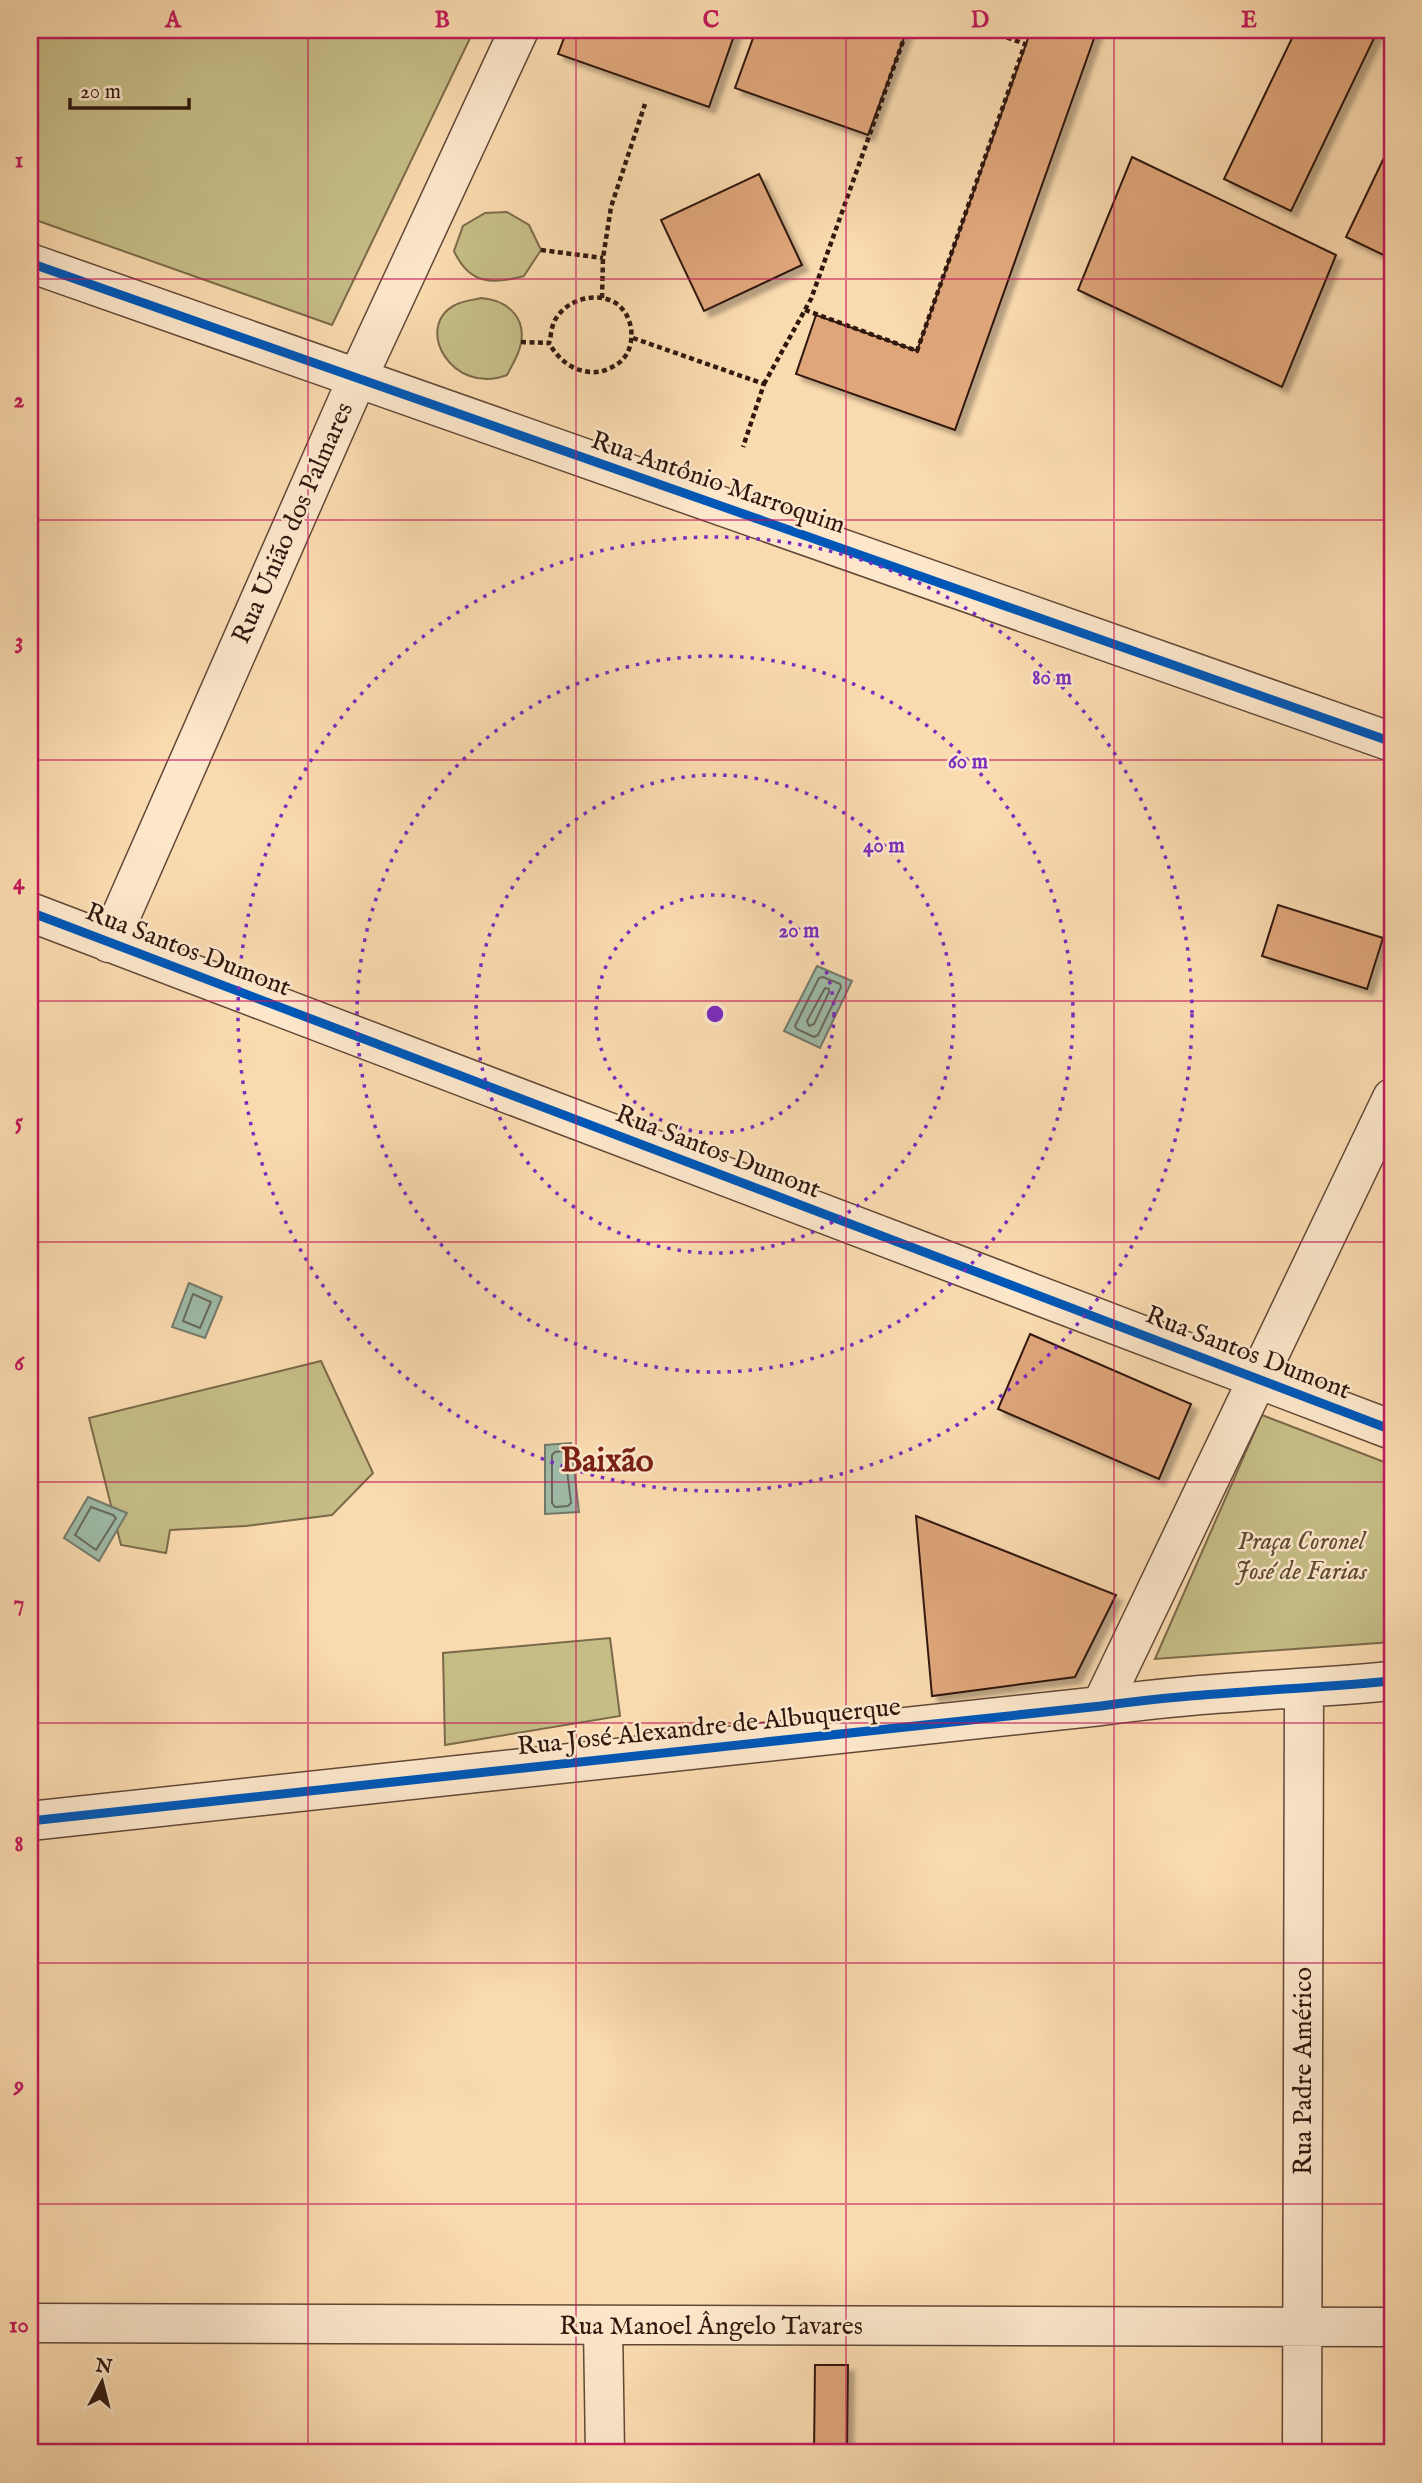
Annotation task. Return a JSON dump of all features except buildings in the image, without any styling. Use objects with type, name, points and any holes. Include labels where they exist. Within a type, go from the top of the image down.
[{"type":"street","name":"Rua União dos Palmares","points":[[109,943],[357,379],[519,30]]},
{"type":"street","name":"Rua Antônio Marroquim","points":[[30,263],[1392,742]]},
{"type":"street","name":"Rua Santos Dumont","points":[[30,912],[1392,1430]]},
{"type":"street","points":[[1101,1706],[1392,1098]]},
{"type":"street","name":"Rua José Alexandre de Albuquerque","points":[[30,1821],[1159,1698],[1392,1681]]},
{"type":"street","name":"Rua Padre Américo","points":[[1302,2453],[1304,1689]]},
{"type":"street","name":"Rua Manoel Ângelo Tavares","points":[[30,2323],[1392,2327]]},
{"type":"street","points":[[603,2326],[605,2453]]},
{"type":"path","points":[[743,447],[764,384],[811,299],[907,30]]},
{"type":"path","points":[[805,310],[916,351],[1025,44],[987,30]]},
{"type":"path","points":[[602,298],[603,258],[611,207],[645,104]]},
{"type":"path","points":[[541,250],[603,258]]},
{"type":"path","points":[[602,298],[616,303],[627,316],[633,338],[626,357],[611,369],[592,372],[569,366],[549,343],[554,321],[577,301],[602,298]]},
{"type":"path","points":[[633,338],[764,384]]},
{"type":"path","points":[[522,342],[549,343]]},
{"type":"green space","points":[[30,30],[474,30],[332,325],[30,218]]},
{"type":"green space","points":[[507,212],[529,225],[541,250],[524,276],[492,281],[474,276],[460,262],[454,251],[463,226],[485,213]]},
{"type":"green space","points":[[481,298],[506,306],[517,317],[520,325],[520,347],[507,375],[487,379],[470,376],[455,368],[438,342],[438,328],[443,315],[455,305]]},
{"type":"green space","points":[[321,1361],[373,1473],[332,1515],[246,1526],[170,1530],[166,1553],[121,1545],[89,1418]]},
{"type":"green space","name":"Praça Coronel José de Farias","points":[[1262,1415],[1392,1465],[1392,1642],[1155,1659]]},
{"type":"green space","points":[[610,1638],[620,1716],[445,1745],[443,1653]]},
{"type":"water","points":[[817,966],[852,981],[820,1048],[784,1031]]},
{"type":"water","points":[[189,1283],[222,1297],[205,1338],[172,1327]]},
{"type":"water","points":[[571,1443],[579,1512],[545,1514],[545,1445]]},
{"type":"water","points":[[88,1497],[127,1513],[99,1561],[64,1538]]},
{"type":"cycle path","points":[[30,263],[1392,742]]},
{"type":"cycle path","points":[[30,912],[1392,1430]]},
{"type":"cycle path","points":[[30,1821],[1174,1697],[1392,1681]]},
{"type":"district","name":"Baixão","points":[[607,1462]]}]
